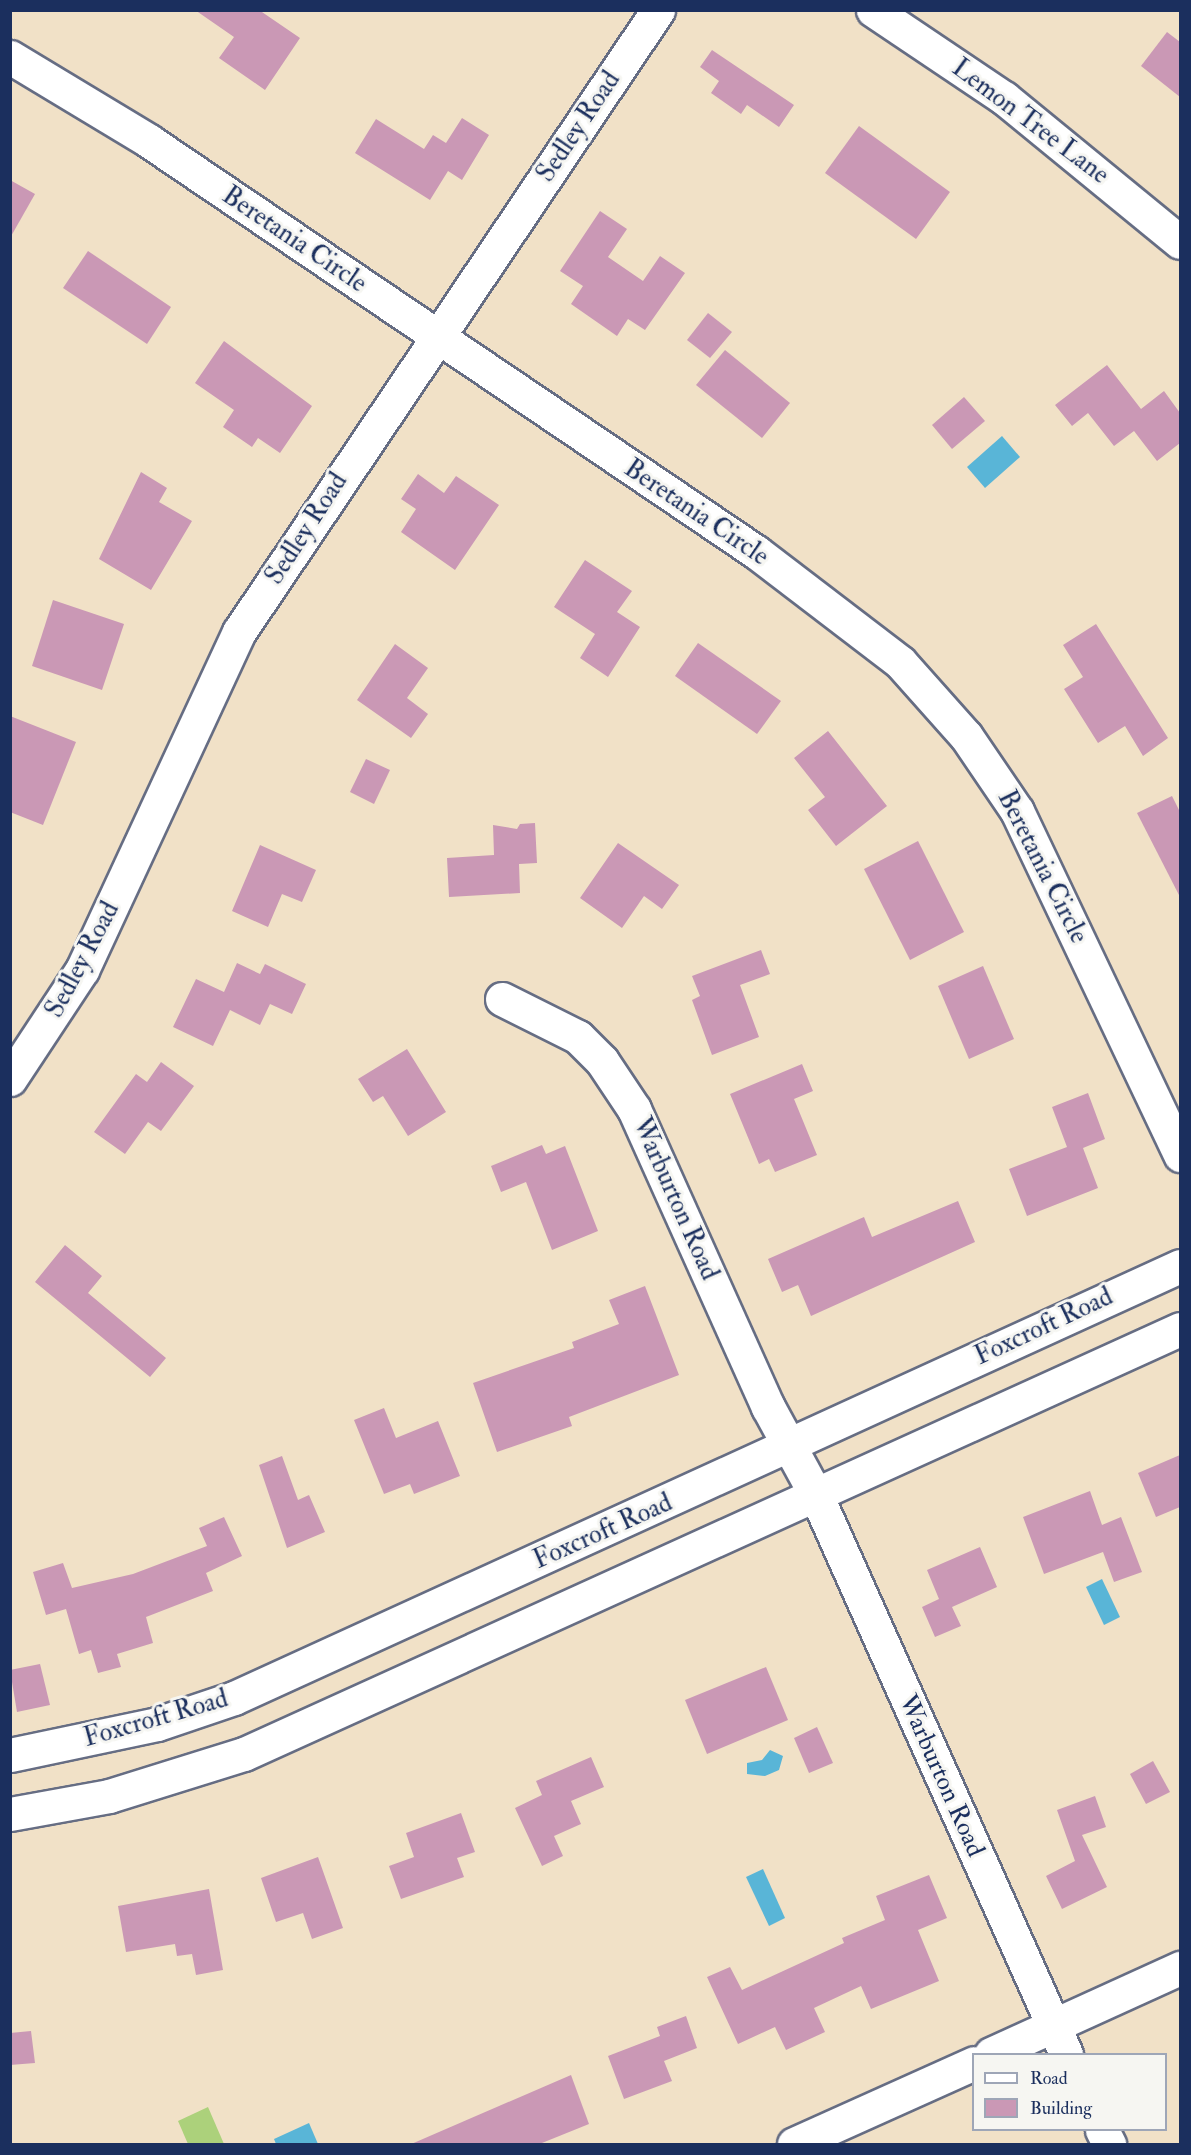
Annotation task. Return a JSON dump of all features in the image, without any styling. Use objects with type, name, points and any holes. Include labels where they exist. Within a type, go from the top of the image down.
[{"type":"street","name":"Sedley Road","points":[[10,1079],[82,970],[239,632],[436,336],[658,10]]},
{"type":"street","name":"Lemon Tree Lane","points":[[873,10],[1004,98],[1180,243]]},
{"type":"street","name":"Beretania Circle","points":[[10,57],[148,141],[756,552],[854,623],[921,683],[966,736],[1017,811],[1180,1155]]},
{"type":"street","name":"Warburton Road","points":[[502,999],[578,1037],[625,1092],[791,1448],[817,1497],[1060,2040]]},
{"type":"street","name":"Foxcroft Road","points":[[10,1755],[157,1724],[234,1698],[791,1448],[1180,1266]]},
{"type":"street","points":[[10,1814],[109,1796],[244,1754],[817,1497],[1180,1329]]},
{"type":"street","points":[[1000,2053],[1060,2040],[1180,1968]]},
{"type":"street","points":[[794,2145],[972,2064]]},
{"type":"street","points":[[1101,2131],[1108,2145]]},
{"type":"green space","points":[[208,2107],[224,2144],[188,2144],[178,2121]]},
{"type":"water","points":[[1002,436],[1020,457],[985,488],[967,467]]},
{"type":"water","points":[[1102,1579],[1120,1617],[1104,1625],[1086,1587]]},
{"type":"water","points":[[770,1750],[783,1756],[779,1770],[765,1776],[747,1774],[747,1763],[762,1760]]},
{"type":"water","points":[[763,1869],[785,1918],[769,1926],[746,1877]]},
{"type":"water","points":[[309,2123],[318,2144],[276,2144],[274,2139]]},
{"type":"building","points":[[195,10],[259,10],[300,38],[265,90],[219,58],[234,37]]},
{"type":"building","points":[[1167,32],[1180,42],[1180,97],[1141,66]]},
{"type":"building","points":[[712,50],[794,105],[779,127],[747,105],[741,114],[711,93],[719,81],[700,67]]},
{"type":"building","points":[[462,118],[489,135],[462,180],[448,171],[430,200],[355,153],[376,119],[424,149],[433,135],[446,143]]},
{"type":"building","points":[[859,126],[950,192],[916,239],[825,173]]},
{"type":"building","points":[[10,180],[35,194],[10,238]]},
{"type":"building","points":[[600,211],[627,229],[608,257],[643,281],[660,256],[685,273],[645,330],[628,319],[617,336],[571,304],[583,286],[560,271]]},
{"type":"building","points":[[88,251],[171,307],[147,344],[63,288]]},
{"type":"building","points":[[708,313],[732,332],[710,358],[687,340]]},
{"type":"building","points":[[224,341],[312,406],[280,453],[258,438],[252,447],[223,427],[234,410],[195,383]]},
{"type":"building","points":[[725,350],[790,403],[762,438],[696,385]]},
{"type":"building","points":[[1107,365],[1141,409],[1164,391],[1180,413],[1180,443],[1157,461],[1134,431],[1114,446],[1088,413],[1072,426],[1055,405]]},
{"type":"building","points":[[964,397],[985,421],[952,449],[932,425]]},
{"type":"building","points":[[141,472],[167,488],[159,502],[192,521],[151,590],[99,559]]},
{"type":"building","points":[[418,474],[444,493],[456,476],[499,505],[455,570],[401,532],[416,509],[401,499]]},
{"type":"building","points":[[585,560],[632,591],[617,612],[640,627],[608,677],[580,658],[595,634],[554,607]]},
{"type":"building","points":[[53,600],[124,624],[102,690],[32,666]]},
{"type":"building","points":[[1096,624],[1168,738],[1143,756],[1125,726],[1098,743],[1064,689],[1083,677],[1063,645]]},
{"type":"building","points":[[698,643],[781,701],[757,734],[675,676]]},
{"type":"building","points":[[395,644],[428,668],[407,698],[428,714],[411,738],[357,700]]},
{"type":"building","points":[[10,716],[76,742],[43,825],[10,812]]},
{"type":"building","points":[[828,731],[887,806],[836,846],[808,810],[825,797],[794,758]]},
{"type":"building","points":[[366,759],[390,770],[374,804],[350,792]]},
{"type":"building","points":[[1172,796],[1180,812],[1180,897],[1137,813]]},
{"type":"building","points":[[535,823],[537,863],[519,864],[520,893],[449,897],[447,858],[494,855],[493,825],[517,829],[520,824]]},
{"type":"building","points":[[918,841],[964,932],[910,960],[864,869]]},
{"type":"building","points":[[618,843],[679,885],[662,909],[644,896],[622,928],[580,898]]},
{"type":"building","points":[[260,845],[316,870],[302,902],[282,894],[268,927],[232,911]]},
{"type":"building","points":[[761,950],[770,974],[740,985],[759,1037],[712,1055],[692,1000],[700,996],[692,976]]},
{"type":"building","points":[[237,963],[260,974],[265,964],[306,984],[292,1014],[270,1004],[260,1025],[230,1010],[213,1046],[173,1027],[196,979],[224,992]]},
{"type":"building","points":[[983,966],[1014,1039],[969,1059],[938,986]]},
{"type":"building","points":[[407,1049],[446,1112],[408,1136],[383,1096],[373,1102],[358,1079]]},
{"type":"building","points":[[161,1062],[194,1086],[161,1131],[148,1122],[125,1154],[94,1132],[136,1074],[147,1082]]},
{"type":"building","points":[[802,1064],[813,1091],[794,1099],[817,1155],[775,1172],[769,1159],[759,1164],[730,1094]]},
{"type":"building","points":[[1088,1093],[1105,1139],[1083,1148],[1098,1188],[1027,1216],[1009,1169],[1067,1147],[1052,1107]]},
{"type":"building","points":[[542,1145],[546,1154],[565,1146],[598,1231],[552,1250],[526,1182],[501,1192],[491,1166]]},
{"type":"building","points":[[958,1201],[975,1242],[811,1316],[798,1285],[782,1292],[768,1259],[864,1217],[872,1237]]},
{"type":"building","points":[[65,1245],[102,1276],[88,1293],[166,1358],[150,1377],[35,1282]]},
{"type":"building","points":[[645,1286],[679,1375],[569,1417],[572,1426],[497,1452],[473,1383],[574,1348],[572,1342],[619,1324],[609,1300]]},
{"type":"building","points":[[384,1408],[396,1438],[438,1421],[460,1476],[414,1494],[410,1484],[384,1494],[354,1420]]},
{"type":"building","points":[[1180,1455],[1180,1507],[1156,1517],[1138,1473]]},
{"type":"building","points":[[282,1456],[298,1500],[309,1495],[325,1532],[287,1548],[259,1465]]},
{"type":"building","points":[[1090,1491],[1102,1525],[1121,1517],[1142,1572],[1114,1582],[1103,1552],[1044,1574],[1023,1517]]},
{"type":"building","points":[[224,1517],[242,1556],[206,1573],[213,1591],[146,1617],[153,1643],[117,1654],[121,1667],[98,1673],[91,1650],[79,1654],[66,1609],[46,1615],[33,1572],[63,1563],[72,1588],[133,1574],[207,1546],[199,1528]]},
{"type":"building","points":[[980,1547],[997,1587],[952,1607],[961,1626],[935,1637],[922,1607],[939,1599],[927,1570]]},
{"type":"building","points":[[40,1664],[50,1705],[17,1712],[10,1670]]},
{"type":"building","points":[[766,1667],[788,1720],[707,1754],[685,1700]]},
{"type":"building","points":[[817,1727],[833,1763],[809,1773],[794,1738]]},
{"type":"building","points":[[591,1757],[604,1787],[571,1801],[581,1824],[554,1836],[563,1856],[542,1866],[515,1808],[542,1795],[536,1781]]},
{"type":"building","points":[[1153,1761],[1170,1792],[1146,1804],[1130,1774]]},
{"type":"building","points":[[1095,1796],[1106,1827],[1082,1835],[1107,1887],[1062,1909],[1046,1876],[1075,1861],[1057,1810]]},
{"type":"building","points":[[461,1813],[475,1852],[457,1858],[464,1877],[401,1899],[389,1866],[414,1857],[406,1833]]},
{"type":"building","points":[[318,1857],[343,1928],[312,1939],[303,1913],[276,1922],[261,1878]]},
{"type":"building","points":[[929,1875],[947,1918],[918,1930],[939,1981],[871,2009],[861,1986],[814,2008],[825,2032],[786,2050],[775,2027],[738,2044],[707,1977],[730,1967],[742,1990],[844,1943],[842,1938],[885,1920],[876,1896]]},
{"type":"building","points":[[209,1889],[223,1970],[196,1975],[192,1954],[177,1956],[175,1944],[126,1952],[118,1906]]},
{"type":"building","points":[[686,2016],[697,2048],[664,2061],[672,2081],[624,2099],[608,2056],[660,2036],[657,2027]]},
{"type":"building","points":[[31,2031],[35,2063],[10,2065],[10,2033]]},
{"type":"building","points":[[571,2075],[589,2124],[537,2145],[409,2145]]}]
